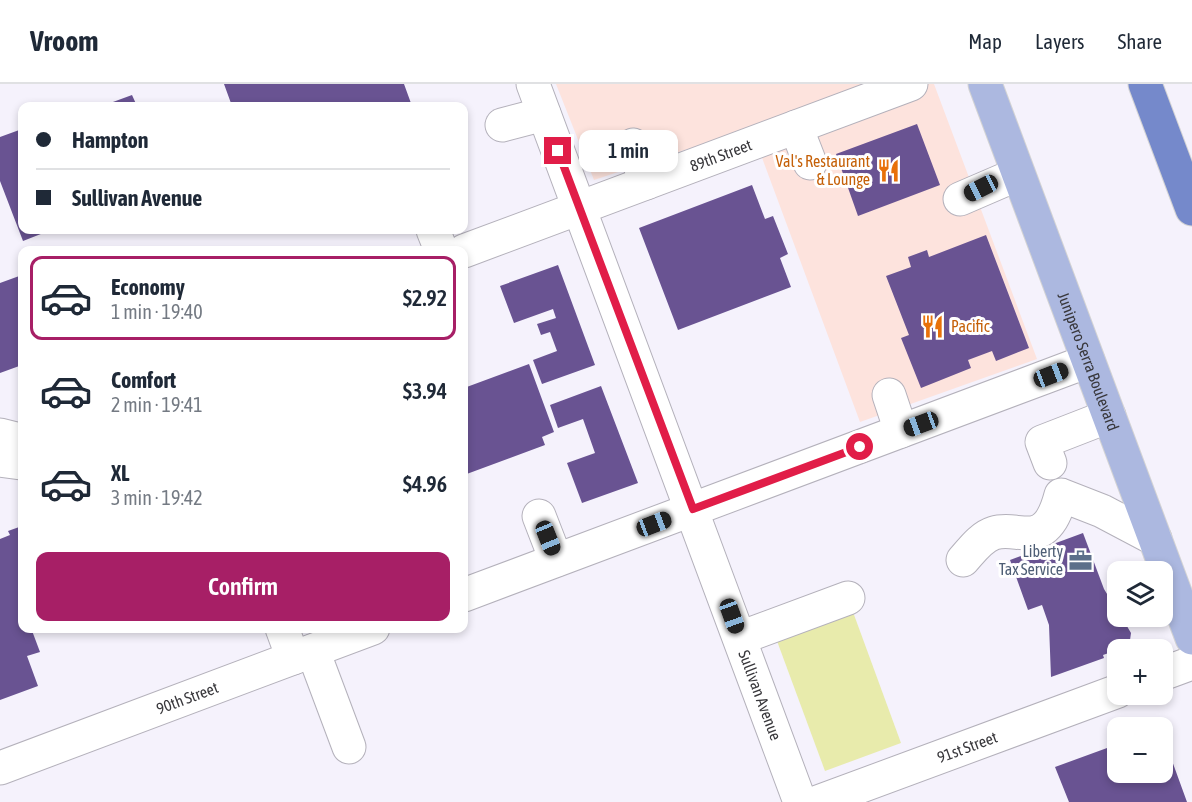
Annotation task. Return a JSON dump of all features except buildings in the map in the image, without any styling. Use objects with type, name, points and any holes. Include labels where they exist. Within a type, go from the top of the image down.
[{"type":"highway","points":[[1145,84],[1192,209]]},
{"type":"main road","name":"Junipero Serra Boulevard","points":[[985,84],[1192,638]]},
{"type":"street","name":"89th Street","points":[[468,250],[796,127],[855,94],[911,84]]},
{"type":"street","points":[[502,126],[538,99]]},
{"type":"street","name":"Sullivan Avenue","points":[[538,99],[693,509],[800,802]]},
{"type":"street","points":[[796,127],[810,163]]},
{"type":"street","points":[[633,145],[646,183]]},
{"type":"street","points":[[960,199],[1018,174]]},
{"type":"street","points":[[468,593],[1088,361]]},
{"type":"street","points":[[889,395],[901,431]]},
{"type":"street","points":[[1050,463],[1042,442],[1109,416]]},
{"type":"street","points":[[0,424],[18,417]]},
{"type":"street","points":[[0,435],[18,440]]},
{"type":"street","points":[[0,460],[18,463]]},
{"type":"street","points":[[963,560],[980,541],[994,533],[1013,531],[1033,533],[1047,525],[1056,513],[1061,495],[1102,511],[1155,539]]},
{"type":"street","points":[[539,516],[556,560]]},
{"type":"street","points":[[740,638],[848,598]]},
{"type":"street","name":"90th Street","points":[[0,768],[296,646],[352,633]]},
{"type":"street","points":[[296,646],[349,747]]},
{"type":"street","points":[[1173,670],[1192,663]]},
{"type":"street","name":"91st Street","points":[[818,802],[1107,695]]},
{"type":"shaded area","points":[[556,84],[934,84],[1037,359],[860,422],[751,128],[594,180]]},
{"type":"green space","points":[[853,612],[901,743],[825,771],[777,641]]},
{"type":"place","name":"Val's Restaurant & Lounge","points":[[888,170]]},
{"type":"place","name":"Pacific","points":[[933,326]]},
{"type":"place","name":"Liberty Tax Service","points":[[1081,560]]},
{"type":"route","points":[[558,151],[693,509],[860,447]]}]
